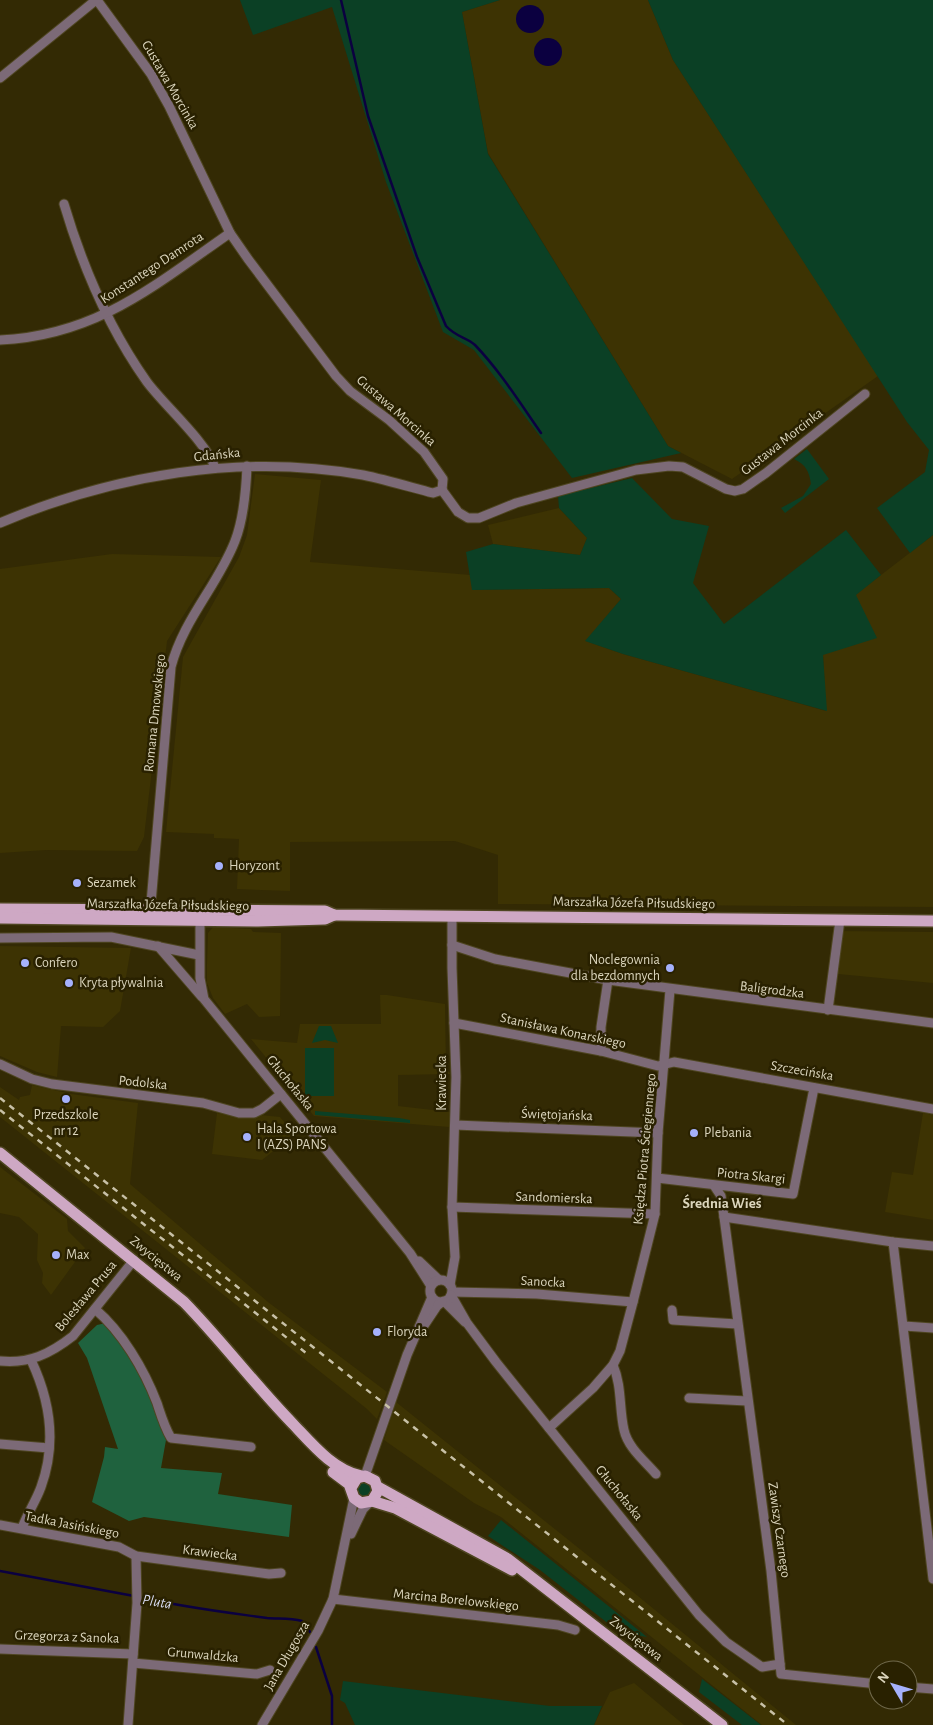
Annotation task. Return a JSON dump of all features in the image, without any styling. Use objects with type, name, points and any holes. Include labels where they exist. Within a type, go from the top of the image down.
[{"type":"main road","name":"Marszałka Józefa Piłsudskiego","points":[[0,909],[33,914]]},
{"type":"main road","name":"Marszałka Józefa Piłsudskiego","points":[[0,918],[33,914],[200,916],[318,911],[334,915],[933,921]]},
{"type":"main road","name":"Zwycięstwa","points":[[0,1153],[184,1302],[275,1408],[297,1440],[353,1493]]},
{"type":"main road","name":"Zwycięstwa","points":[[275,1408],[330,1460],[349,1473],[363,1476]]},
{"type":"main road","points":[[363,1476],[375,1480],[378,1487],[377,1495],[371,1502],[361,1503],[353,1493],[354,1481],[363,1476]]},
{"type":"main road","name":"Zwycięstwa","points":[[378,1487],[499,1554],[722,1725]]},
{"type":"main road","name":"Zwycięstwa","points":[[371,1502],[395,1508],[511,1570],[530,1577]]},
{"type":"street","points":[[0,78],[97,0]]},
{"type":"street","name":"Gustawa Morcinka","points":[[97,0],[127,39],[160,90],[230,233],[336,376],[350,392],[389,420],[424,452],[443,480],[442,490],[458,512],[468,518],[479,518],[516,503],[636,470],[661,467],[683,467],[735,491],[743,489],[773,468],[866,394]]},
{"type":"street","points":[[64,204],[85,268],[106,314],[148,383],[209,454],[215,468]]},
{"type":"street","name":"Konstantego Damrota","points":[[0,340],[38,337],[67,329],[106,314],[131,301],[230,233]]},
{"type":"street","name":"Gdańska","points":[[0,523],[69,496],[130,481],[215,468],[247,466],[363,475],[433,493],[442,490]]},
{"type":"street","name":"Romana Dmowskiego","points":[[150,915],[171,667],[183,634],[235,543],[242,518],[247,466]]},
{"type":"street","points":[[200,916],[199,955],[201,989],[204,999]]},
{"type":"street","name":"Krawiecka","points":[[440,1280],[449,1267],[453,1249],[452,1207],[455,1125],[452,916]]},
{"type":"street","points":[[828,1010],[840,920]]},
{"type":"street","points":[[0,938],[111,937],[199,955]]},
{"type":"street","name":"Baligrodzka","points":[[452,945],[496,959],[608,980],[670,990],[933,1023]]},
{"type":"street","points":[[158,946],[204,999]]},
{"type":"street","points":[[601,1051],[601,1027],[608,980]]},
{"type":"street","name":"Księdza Piotra Ściegiennego","points":[[549,1428],[593,1388],[612,1365],[620,1351],[655,1214],[658,1133],[666,1064],[670,990]]},
{"type":"street","name":"Głuchołaska","points":[[204,999],[410,1252],[431,1286]]},
{"type":"street","name":"Stanisława Konarskiego","points":[[454,1023],[601,1051],[658,1066],[666,1064]]},
{"type":"street","name":"Szczecińska","points":[[666,1064],[674,1062],[933,1109]]},
{"type":"street","name":"Podolska","points":[[0,1064],[32,1079],[52,1084],[202,1104],[239,1113],[254,1113],[281,1094]]},
{"type":"street","name":"Piotra Skargi","points":[[657,1178],[715,1187],[793,1194],[814,1088]]},
{"type":"street","name":"Świętojańska","points":[[455,1125],[658,1133]]},
{"type":"street","name":"Zawiszy Czarnego","points":[[715,1187],[721,1196],[724,1216],[771,1572],[780,1664]]},
{"type":"street","name":"Sandomierska","points":[[452,1207],[655,1214]]},
{"type":"street","points":[[724,1216],[893,1242],[933,1246]]},
{"type":"street","points":[[893,1242],[928,1500],[933,1579]]},
{"type":"street","name":"Krawiecka","points":[[417,1335],[437,1306],[448,1295],[456,1257],[453,1249]]},
{"type":"street","name":"Głuchołaska","points":[[410,1252],[440,1280],[467,1324],[708,1625],[726,1642],[762,1667],[780,1664]]},
{"type":"street","name":"Bolesława Prusa","points":[[0,1361],[31,1360],[50,1352],[73,1336],[134,1260]]},
{"type":"street","points":[[440,1280],[431,1286],[432,1297],[448,1295]]},
{"type":"street","name":"Sanocka","points":[[448,1295],[537,1294],[633,1302]]},
{"type":"street","name":"Krawiecka","points":[[363,1476],[432,1297]]},
{"type":"street","points":[[95,1309],[112,1325],[121,1337],[157,1402],[162,1423],[171,1438],[250,1447]]},
{"type":"street","points":[[672,1310],[673,1320],[737,1324]]},
{"type":"street","points":[[904,1326],[933,1328]]},
{"type":"street","points":[[22,1528],[41,1487],[49,1448],[50,1420],[48,1405],[31,1360]]},
{"type":"street","points":[[612,1365],[617,1375],[624,1432],[630,1445],[656,1474]]},
{"type":"street","points":[[689,1398],[747,1401]]},
{"type":"street","points":[[0,1444],[49,1448]]},
{"type":"street","points":[[333,1599],[345,1546],[353,1493]]},
{"type":"street","points":[[345,1546],[363,1509],[371,1502]]},
{"type":"street","name":"Tadka Jasińskiego","points":[[0,1525],[119,1547],[136,1556]]},
{"type":"street","points":[[128,1725],[137,1603],[136,1556]]},
{"type":"street","name":"Krawiecka","points":[[136,1556],[259,1573],[281,1573]]},
{"type":"street","name":"Marcina Borelowskiego","points":[[333,1599],[558,1625],[575,1630]]},
{"type":"street","name":"Jana Długosza","points":[[262,1725],[318,1631],[333,1599]]},
{"type":"street","name":"Grzegorza z Sanoka","points":[[0,1649],[29,1649],[133,1658]]},
{"type":"street","name":"Grunwaldzka","points":[[133,1658],[257,1674],[270,1670]]},
{"type":"street","points":[[780,1664],[781,1674],[868,1683]]},
{"type":"street","points":[[918,1688],[933,1689]]},
{"type":"shaded area","points":[[500,0],[648,0],[673,60],[878,376],[732,479],[668,446],[488,153],[462,12]]},
{"type":"shaded area","points":[[530,5],[540,9],[544,19],[540,29],[530,33],[520,29],[516,19],[520,9]]},
{"type":"shaded area","points":[[548,38],[558,42],[562,52],[558,62],[548,66],[538,62],[534,52],[538,42]]},
{"type":"shaded area","points":[[255,474],[321,480],[310,562],[471,575],[473,590],[609,588],[621,599],[586,641],[623,654],[826,711],[823,655],[855,595],[933,535],[933,907],[498,904],[498,855],[455,841],[290,842],[290,891],[237,889],[239,839],[214,838],[214,834],[166,832],[183,657],[239,557],[247,535]]},
{"type":"shaded area","points":[[559,508],[587,538],[580,555],[493,544],[488,525]]},
{"type":"shaded area","points":[[112,554],[221,557],[167,641],[144,837],[137,851],[46,850],[0,853],[0,569]]},
{"type":"shaded area","points":[[213,927],[281,933],[280,1016],[259,1017],[247,1004],[225,1014],[213,998],[207,983],[208,933]]},
{"type":"shaded area","points":[[833,931],[933,932],[933,983],[828,973]]},
{"type":"shaded area","points":[[0,946],[131,948],[120,1011],[103,1027],[61,1026],[57,1077],[37,1072],[0,1056]]},
{"type":"shaded area","points":[[380,995],[445,1004],[446,1069],[451,1074],[398,1075],[398,1106],[450,1112],[449,1127],[314,1116],[251,1039],[297,1043],[300,1024],[381,1024]]},
{"type":"shaded area","points":[[32,1085],[71,1094],[138,1103],[130,1184],[268,1302],[387,1392],[377,1419],[367,1409],[0,1117],[0,1087],[19,1100],[20,1097],[30,1095]]},
{"type":"shaded area","name":"Hala Sportowa I (AZS) PANS","points":[[217,1113],[244,1117],[261,1115],[280,1117],[297,1137],[292,1136],[262,1160],[212,1154]]},
{"type":"shaded area","points":[[923,1113],[933,1115],[933,1220],[885,1212],[892,1172],[913,1175]]},
{"type":"shaded area","points":[[0,1167],[67,1219],[68,1231],[85,1248],[51,1295],[42,1283],[43,1273],[37,1260],[38,1234],[19,1217],[0,1213]]},
{"type":"shaded area","points":[[396,1402],[796,1725],[762,1725],[501,1517],[474,1503],[384,1440]]},
{"type":"shaded area","points":[[634,1683],[684,1725],[594,1725],[610,1692]]},
{"type":"green space","points":[[240,0],[500,0],[462,12],[488,154],[668,446],[681,453],[572,478],[474,350],[443,332],[386,182],[332,7],[253,35]]},
{"type":"green space","points":[[648,0],[933,0],[933,535],[910,553],[877,508],[925,472],[929,450],[907,422],[673,60]]},
{"type":"green space","points":[[807,449],[829,479],[785,513],[781,508],[803,496],[811,484],[806,469],[794,459]]},
{"type":"green space","points":[[632,478],[672,519],[709,526],[693,583],[724,624],[846,530],[881,575],[856,595],[877,638],[823,655],[827,711],[623,654],[585,641],[621,599],[609,588],[472,590],[466,552],[493,544],[580,555],[587,538],[559,508],[558,496]]},
{"type":"green space","points":[[319,1026],[331,1026],[338,1043],[325,1040],[312,1043]]},
{"type":"green space","points":[[305,1048],[334,1048],[334,1096],[305,1096]]},
{"type":"green space","points":[[315,1111],[399,1118],[410,1120],[410,1123],[315,1115]]},
{"type":"green space","points":[[106,1323],[120,1339],[144,1382],[154,1407],[166,1440],[161,1468],[222,1473],[218,1494],[292,1505],[289,1537],[144,1517],[129,1521],[92,1502],[105,1447],[118,1449],[87,1358],[78,1343],[97,1325]]},
{"type":"green space","points":[[365,1482],[371,1484],[373,1490],[371,1496],[365,1498],[359,1496],[357,1490],[359,1484]]},
{"type":"green space","points":[[501,1520],[647,1637],[619,1632],[540,1570],[488,1536]]},
{"type":"green space","points":[[702,1679],[761,1725],[742,1725],[699,1692]]},
{"type":"green space","points":[[343,1681],[550,1706],[602,1706],[594,1725],[355,1725],[345,1703],[340,1700]]},
{"type":"waterway","points":[[341,0],[368,116],[417,257],[446,326],[454,333],[472,342],[484,355],[510,388],[541,433]]},
{"type":"waterway","name":"Pluta","points":[[0,1571],[134,1596]]},
{"type":"waterway","name":"Pluta","points":[[139,1597],[171,1604],[267,1618],[298,1620],[302,1621],[310,1632]]},
{"type":"waterway","name":"Pluta","points":[[316,1647],[332,1696],[332,1725]]},
{"type":"railway","points":[[0,1098],[788,1725]]},
{"type":"railway","points":[[0,1110],[306,1353]]},
{"type":"place","name":"Horyzont","points":[[219,866]]},
{"type":"place","name":"Sezamek","points":[[77,883]]},
{"type":"place","name":"Confero","points":[[25,963]]},
{"type":"place","name":"Noclegownia dla bezdomnych","points":[[670,968]]},
{"type":"place","name":"Kryta pływalnia","points":[[69,983]]},
{"type":"place","name":"Przedszkole nr 12","points":[[66,1099]]},
{"type":"place","name":"Plebania","points":[[694,1133]]},
{"type":"place","name":"Hala Sportowa I (AZS) PANS","points":[[247,1137]]},
{"type":"place","name":"Max","points":[[56,1255]]},
{"type":"place","name":"Floryda","points":[[377,1332]]},
{"type":"district","name":"Średnia Wieś","points":[[722,1203]]}]
